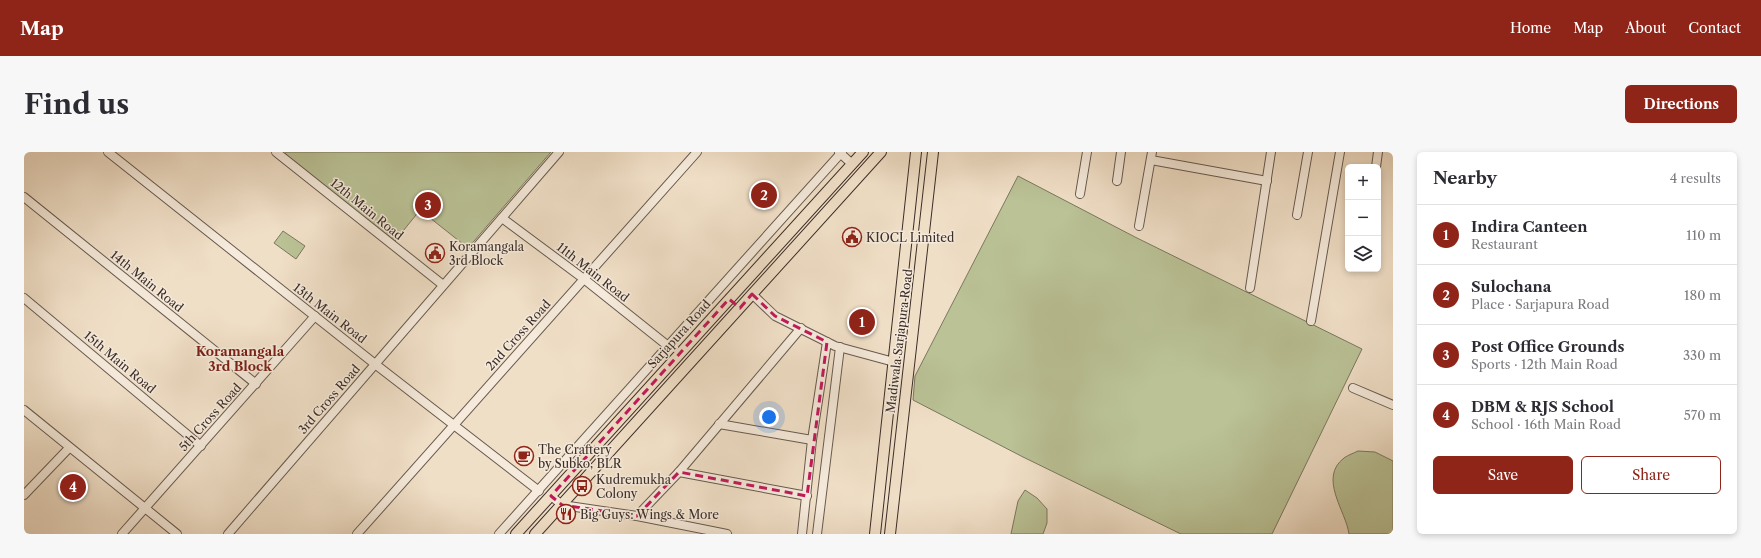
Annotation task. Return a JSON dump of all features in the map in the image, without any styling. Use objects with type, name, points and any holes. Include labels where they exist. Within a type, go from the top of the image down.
[{"type":"main road","name":"Sarjapura Road","points":[[516,534],[863,152]]},
{"type":"main road","points":[[535,534],[881,152]]},
{"type":"main road","name":"Madiwala Sarjapura Road","points":[[876,534],[916,152]]},
{"type":"main road","name":"Madiwala Sarjapura Road","points":[[890,534],[933,152]]},
{"type":"main road","points":[[729,299],[740,308]]},
{"type":"street","name":"13th Main Road","points":[[108,152],[375,364],[539,491]]},
{"type":"street","name":"12th Main Road","points":[[276,152],[443,285]]},
{"type":"street","name":"3rd Cross Road","points":[[228,534],[559,152]]},
{"type":"street","name":"2nd Cross Road","points":[[357,534],[697,152]]},
{"type":"street","points":[[840,152],[852,164]]},
{"type":"street","name":"Sarjapura Road","points":[[499,534],[539,491],[840,152]]},
{"type":"street","points":[[1080,194],[1087,152]]},
{"type":"street","points":[[1117,181],[1121,152]]},
{"type":"street","points":[[1250,288],[1271,152]]},
{"type":"street","points":[[1297,216],[1308,152]]},
{"type":"street","points":[[1311,321],[1340,152]]},
{"type":"street","points":[[1376,164],[1378,152]]},
{"type":"street","points":[[1139,226],[1151,156],[1267,181]]},
{"type":"street","name":"14th Main Road","points":[[24,197],[256,384]]},
{"type":"street","name":"11th Main Road","points":[[502,218],[584,279],[668,346]]},
{"type":"street","points":[[752,294],[775,316],[827,342],[894,362]]},
{"type":"street","name":"15th Main Road","points":[[24,298],[201,446]]},
{"type":"street","name":"5th Cross Road","points":[[122,534],[315,316]]},
{"type":"street","points":[[637,516],[679,472],[801,328]]},
{"type":"street","points":[[802,534],[812,440],[827,342]]},
{"type":"street","points":[[817,534],[840,347]]},
{"type":"street","points":[[1353,388],[1393,405]]},
{"type":"street","points":[[24,410],[177,534]]},
{"type":"street","points":[[719,424],[812,440]]},
{"type":"street","points":[[24,495],[69,448]]},
{"type":"street","points":[[679,472],[807,496]]},
{"type":"street","points":[[551,496],[562,505],[637,516],[727,534]]},
{"type":"highlighted area","points":[[752,294],[775,316],[827,342],[807,496],[679,472],[637,516],[562,505],[551,496],[729,299],[740,308]]},
{"type":"green space","points":[[286,152],[551,152],[468,248],[420,210],[395,241],[285,155]]},
{"type":"green space","points":[[1018,176],[1135,237],[1362,349],[1272,534],[1181,534],[1023,457],[913,400],[915,376]]},
{"type":"green space","points":[[283,231],[305,246],[296,259],[274,243]]},
{"type":"green space","points":[[1358,451],[1375,452],[1393,461],[1393,534],[1349,534],[1333,485],[1333,475],[1337,466],[1344,458]]},
{"type":"green space","points":[[1025,490],[1037,498],[1047,509],[1047,523],[1043,534],[1011,534],[1018,501]]},
{"type":"place","name":"Sulochana","points":[[764,195]]},
{"type":"place","name":"Post Office Grounds","points":[[428,205]]},
{"type":"place","name":"KIOCL Limited","points":[[852,237]]},
{"type":"place","name":"Koramangala 3rd Block","points":[[435,253]]},
{"type":"place","name":"Indira Canteen","points":[[862,322]]},
{"type":"place","name":"The Craftery by Subko, BLR","points":[[524,456]]},
{"type":"place","name":"Kudremukha Colony","points":[[582,486]]},
{"type":"place","name":"DBM & RJS School","points":[[73,487]]},
{"type":"place","name":"Big Guys: Wings & More","points":[[566,514]]},
{"type":"district","name":"Koramangala 3rd Block","points":[[240,358]]}]
